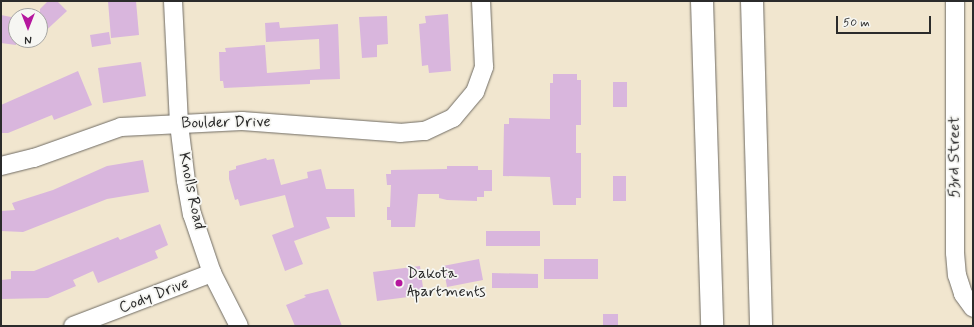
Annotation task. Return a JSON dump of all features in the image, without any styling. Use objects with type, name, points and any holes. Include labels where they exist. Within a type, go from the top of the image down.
[{"type":"highway","points":[[702,1],[712,326]]},
{"type":"highway","points":[[752,1],[761,326]]},
{"type":"street","name":"Knolls Road","points":[[172,1],[179,124],[192,214],[212,273],[239,326]]},
{"type":"street","name":"Boulder Drive","points":[[1,166],[34,158],[121,127],[242,121],[400,133],[425,131],[453,118],[475,92],[484,67],[481,1]]},
{"type":"street","name":"53rd Street","points":[[955,1],[956,253],[959,281],[963,294],[973,308]]},
{"type":"street","name":"Cody Drive","points":[[73,326],[212,273]]},
{"type":"building","points":[[48,1],[57,1],[67,11],[48,29],[48,8],[41,8]]},
{"type":"building","points":[[108,1],[136,1],[139,35],[111,38]]},
{"type":"building","points":[[448,14],[451,71],[429,73],[428,65],[422,66],[419,24],[426,23],[425,16]]},
{"type":"building","points":[[1,15],[8,16],[8,44],[1,43]]},
{"type":"building","points":[[387,16],[388,44],[377,45],[377,57],[362,58],[359,17]]},
{"type":"building","points":[[279,22],[280,28],[338,24],[340,79],[310,80],[310,84],[224,88],[223,81],[220,81],[219,52],[226,52],[225,48],[265,45],[267,73],[320,69],[319,39],[266,42],[265,23]]},
{"type":"building","points":[[109,32],[111,44],[92,47],[90,35]]},
{"type":"building","points":[[141,62],[146,96],[103,103],[98,68]]},
{"type":"building","points":[[78,71],[92,105],[54,120],[52,115],[8,133],[1,133],[1,105]]},
{"type":"building","points":[[553,74],[577,74],[577,80],[581,80],[581,125],[576,125],[576,153],[581,153],[581,198],[576,198],[576,205],[553,205],[550,177],[503,176],[504,124],[509,124],[509,118],[550,119],[550,83],[553,83]]},
{"type":"building","points":[[613,82],[627,82],[627,107],[613,107]]},
{"type":"building","points":[[266,158],[267,160],[274,159],[281,185],[308,178],[307,172],[321,169],[326,189],[354,189],[355,217],[326,217],[330,228],[294,241],[303,264],[285,271],[272,235],[294,227],[285,195],[240,206],[238,199],[235,200],[229,179],[229,171],[236,169],[236,166]]},
{"type":"building","points":[[143,160],[149,192],[107,199],[23,232],[1,231],[1,211],[15,210],[12,203],[53,190],[107,166]]},
{"type":"building","points":[[447,166],[478,166],[478,170],[492,170],[492,191],[484,191],[484,197],[477,197],[477,201],[447,200],[439,198],[439,194],[418,194],[415,227],[391,227],[391,220],[387,220],[387,207],[390,207],[391,185],[387,185],[386,174],[391,174],[391,170],[447,169]]},
{"type":"building","points":[[613,176],[626,176],[626,201],[613,201]]},
{"type":"building","points":[[160,224],[168,245],[155,251],[158,258],[98,283],[93,271],[73,280],[76,286],[48,298],[2,299],[1,280],[11,279],[11,271],[34,271],[118,237],[120,240]]},
{"type":"building","points":[[486,231],[540,231],[540,246],[486,246]]},
{"type":"building","points":[[479,259],[483,280],[447,287],[443,266]]},
{"type":"building","points":[[544,259],[598,259],[598,279],[544,279]]},
{"type":"building","name":"Dakota Apartments","points":[[420,266],[424,295],[377,301],[373,272]]},
{"type":"building","points":[[492,273],[538,274],[538,288],[492,288]]},
{"type":"building","points":[[328,289],[342,326],[295,326],[286,305],[306,297],[304,295]]},
{"type":"building","points":[[603,314],[618,314],[618,326],[603,326]]},
{"type":"place","name":"Dakota Apartments","points":[[399,283]]}]
